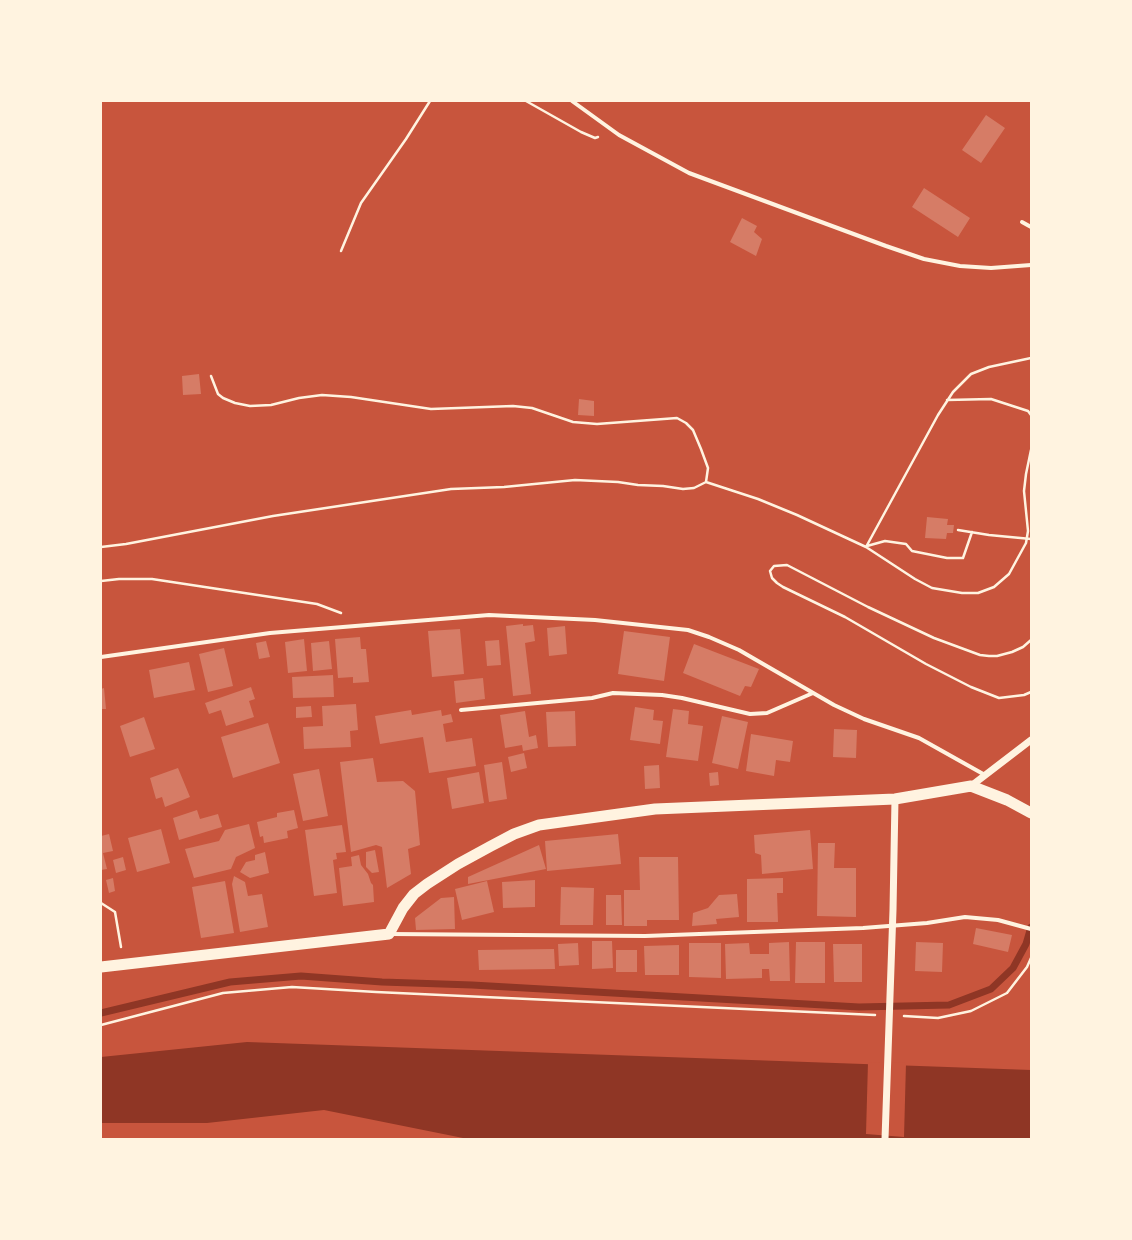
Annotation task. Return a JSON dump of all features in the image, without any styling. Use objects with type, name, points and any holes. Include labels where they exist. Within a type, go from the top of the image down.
[{"type":"highway","points":[[101,967],[390,934],[403,908],[414,894],[426,884],[491,846],[514,834],[538,825],[654,809],[895,799],[971,786],[1007,800],[1031,813]]},
{"type":"street","points":[[572,101],[619,135],[689,173],[924,259],[960,266],[991,268],[1031,265]]},
{"type":"street","points":[[1022,222],[1031,227]]},
{"type":"street","points":[[101,658],[270,633],[489,615],[596,620],[688,630],[739,650],[834,705],[864,719],[919,738],[986,775]]},
{"type":"street","points":[[461,710],[592,698],[613,693],[662,695],[682,698],[750,714],[767,713],[813,693]]},
{"type":"street","points":[[971,786],[1031,740]]},
{"type":"street","points":[[885,1138],[893,910],[895,799]]},
{"type":"street","points":[[390,934],[653,935],[863,928],[965,917],[998,920],[1031,929]]},
{"type":"path","points":[[341,251],[361,203],[406,139],[430,101]]},
{"type":"path","points":[[526,101],[581,132],[595,138],[619,135]]},
{"type":"path","points":[[866,546],[947,400],[958,386],[971,374],[989,367],[1031,358]]},
{"type":"path","points":[[211,376],[218,394],[223,398],[235,404],[250,406],[272,405],[300,398],[322,395],[351,397],[431,409],[513,406],[532,408],[573,422],[597,424],[677,418],[686,423],[693,430],[708,468],[706,482]]},
{"type":"path","points":[[947,400],[991,399],[1028,411],[1031,415]]},
{"type":"path","points":[[101,547],[126,544],[273,516],[451,489],[504,487],[575,480],[618,482],[683,489],[694,488],[706,482],[758,499],[866,546],[904,572],[932,588],[962,593],[978,592],[994,587],[1009,574],[1026,543],[1028,531],[1024,491],[1031,450]]},
{"type":"path","points":[[958,530],[1031,539]]},
{"type":"path","points":[[866,546],[886,541],[906,544],[912,552],[947,558],[963,558],[972,532]]},
{"type":"path","points":[[1031,640],[1023,647],[1012,652],[998,656],[980,655],[928,635],[868,607],[791,567],[780,565],[774,566],[770,571],[772,578],[783,587],[845,617],[926,664],[971,687],[999,698],[1024,695],[1031,692]]},
{"type":"path","points":[[101,581],[119,579],[152,579],[317,604],[345,614]]},
{"type":"path","points":[[101,903],[115,912],[124,964]]},
{"type":"path","points":[[899,1016],[938,1018],[971,1011],[1007,993],[1027,967],[1031,958]]},
{"type":"path","points":[[101,1025],[223,993],[292,987],[875,1015]]},
{"type":"shaded area","points":[[247,1042],[1031,1070],[1031,1139],[468,1139],[324,1110],[207,1123],[101,1123],[101,1057]]},
{"type":"pier","points":[[868,1062],[906,1063],[904,1137],[866,1134]]},
{"type":"building","points":[[986,115],[1005,128],[981,163],[962,150]]},
{"type":"building","points":[[924,188],[970,218],[958,237],[912,207]]},
{"type":"building","points":[[742,218],[757,226],[754,232],[762,239],[756,256],[730,242]]},
{"type":"building","points":[[199,374],[201,394],[183,395],[182,376]]},
{"type":"building","points":[[579,399],[594,401],[594,416],[578,415]]},
{"type":"building","points":[[927,517],[948,519],[947,525],[954,525],[953,533],[947,533],[946,539],[925,538]]},
{"type":"building","points":[[523,624],[523,626],[533,625],[535,641],[525,643],[531,694],[513,696],[506,626]]},
{"type":"building","points":[[565,626],[567,654],[549,656],[547,628]]},
{"type":"building","points":[[460,629],[464,674],[432,677],[428,631]]},
{"type":"building","points":[[624,631],[670,637],[664,681],[618,674]]},
{"type":"building","points":[[360,637],[361,649],[366,649],[369,682],[353,683],[353,677],[338,678],[335,639]]},
{"type":"building","points":[[304,639],[307,671],[288,673],[285,642]]},
{"type":"building","points":[[499,640],[501,665],[487,666],[485,641]]},
{"type":"building","points":[[266,641],[270,657],[259,659],[256,643]]},
{"type":"building","points":[[329,641],[332,669],[313,671],[311,643]]},
{"type":"building","points":[[694,644],[759,669],[751,687],[745,686],[740,696],[683,673]]},
{"type":"building","points":[[224,648],[233,686],[208,692],[199,654]]},
{"type":"building","points":[[189,662],[195,690],[154,698],[149,670]]},
{"type":"building","points":[[333,675],[334,697],[293,698],[292,677]]},
{"type":"building","points":[[483,678],[485,699],[456,703],[454,681]]},
{"type":"building","points":[[251,687],[255,699],[249,701],[254,717],[226,726],[221,710],[209,714],[205,703]]},
{"type":"building","points":[[104,688],[106,709],[101,709],[101,689]]},
{"type":"building","points":[[356,704],[358,730],[350,731],[351,747],[304,749],[303,727],[323,726],[322,706]]},
{"type":"building","points":[[311,706],[312,717],[296,718],[296,707]]},
{"type":"building","points":[[635,707],[654,710],[653,720],[663,721],[660,744],[630,740]]},
{"type":"building","points":[[673,709],[689,711],[688,724],[703,726],[698,761],[666,757]]},
{"type":"building","points":[[411,710],[412,715],[441,710],[442,716],[451,714],[453,722],[443,724],[446,742],[472,738],[476,766],[429,773],[423,737],[380,744],[375,716]]},
{"type":"building","points":[[525,711],[529,737],[536,735],[538,748],[523,751],[522,745],[505,748],[500,715]]},
{"type":"building","points":[[575,711],[576,746],[548,747],[546,712]]},
{"type":"building","points":[[722,716],[748,722],[738,769],[712,763]]},
{"type":"building","points":[[144,717],[155,749],[130,757],[120,726]]},
{"type":"building","points":[[268,723],[280,763],[233,778],[221,737]]},
{"type":"building","points":[[834,729],[857,730],[856,758],[833,757]]},
{"type":"building","points":[[751,734],[793,741],[790,762],[776,760],[774,776],[746,771]]},
{"type":"building","points":[[524,753],[527,768],[511,772],[508,757]]},
{"type":"building","points":[[373,758],[377,782],[403,781],[415,791],[420,845],[408,849],[411,874],[387,888],[382,847],[376,845],[351,852],[340,762]]},
{"type":"building","points":[[502,762],[507,799],[489,802],[484,765]]},
{"type":"building","points":[[659,765],[660,788],[645,789],[644,766]]},
{"type":"building","points":[[178,768],[190,797],[165,807],[162,797],[156,799],[150,778]]},
{"type":"building","points":[[319,769],[328,816],[303,821],[293,774]]},
{"type":"building","points":[[479,772],[484,803],[452,809],[447,778]]},
{"type":"building","points":[[718,772],[719,785],[710,786],[709,773]]},
{"type":"building","points":[[197,810],[200,819],[218,814],[222,827],[179,840],[173,818]]},
{"type":"building","points":[[294,810],[298,828],[287,831],[288,838],[264,843],[263,836],[260,837],[257,822],[277,817],[277,813]]},
{"type":"building","points":[[249,824],[255,848],[236,857],[231,869],[194,878],[185,849],[219,841],[225,830]]},
{"type":"building","points":[[342,825],[346,852],[336,853],[337,859],[333,860],[337,893],[314,896],[305,830]]},
{"type":"building","points":[[161,829],[170,863],[137,872],[128,838]]},
{"type":"building","points":[[810,830],[813,869],[762,874],[761,855],[755,853],[754,835]]},
{"type":"building","points":[[109,834],[113,851],[103,853],[107,869],[101,870],[101,836]]},
{"type":"building","points":[[618,834],[621,864],[547,871],[545,841]]},
{"type":"building","points":[[818,843],[835,843],[834,868],[856,868],[856,917],[817,916]]},
{"type":"building","points":[[539,845],[546,869],[468,884],[468,877]]},
{"type":"building","points":[[375,850],[379,872],[372,873],[366,867],[366,852]]},
{"type":"building","points":[[265,852],[269,873],[250,878],[240,872],[246,862],[255,860],[255,855]]},
{"type":"building","points":[[359,855],[361,865],[368,874],[373,885],[374,902],[343,906],[339,868],[352,866],[351,857]]},
{"type":"building","points":[[123,857],[126,870],[116,873],[113,860]]},
{"type":"building","points":[[639,857],[678,857],[679,920],[647,920],[647,926],[624,926],[624,890],[640,890]]},
{"type":"building","points":[[234,876],[245,882],[248,896],[262,894],[268,927],[240,932],[232,884]]},
{"type":"building","points":[[113,878],[115,891],[109,893],[106,880]]},
{"type":"building","points":[[783,878],[783,893],[777,893],[778,922],[747,922],[747,879]]},
{"type":"building","points":[[535,880],[535,907],[503,908],[502,882]]},
{"type":"building","points":[[225,881],[234,933],[201,938],[192,887]]},
{"type":"building","points":[[487,881],[494,912],[462,920],[455,889]]},
{"type":"building","points":[[561,887],[594,888],[593,925],[560,925]]},
{"type":"building","points":[[737,894],[739,917],[716,919],[717,924],[692,926],[693,913],[708,908],[719,895]]},
{"type":"building","points":[[606,895],[621,895],[622,925],[606,925]]},
{"type":"building","points":[[454,897],[455,929],[416,930],[415,918],[441,898]]},
{"type":"building","points":[[976,928],[1012,935],[1008,952],[973,944]]},
{"type":"building","points":[[592,941],[612,941],[613,968],[592,969]]},
{"type":"building","points":[[789,942],[790,981],[770,981],[769,969],[762,969],[762,978],[726,979],[725,944],[749,943],[750,954],[769,954],[769,943]]},
{"type":"building","points":[[796,942],[825,942],[825,983],[795,983]]},
{"type":"building","points":[[916,942],[943,943],[942,972],[915,971]]},
{"type":"building","points":[[578,943],[579,965],[559,966],[558,944]]},
{"type":"building","points":[[689,943],[721,943],[721,978],[689,977]]},
{"type":"building","points":[[833,944],[862,944],[862,982],[834,982]]},
{"type":"building","points":[[679,945],[679,975],[645,975],[644,946]]},
{"type":"building","points":[[554,949],[555,969],[479,970],[478,950]]},
{"type":"building","points":[[616,950],[637,950],[637,972],[616,972]]},
{"type":"waterway","points":[[101,1013],[230,982],[301,976],[382,982],[472,985],[859,1007],[949,1005],[991,989],[1013,968],[1026,944],[1031,927]]}]
